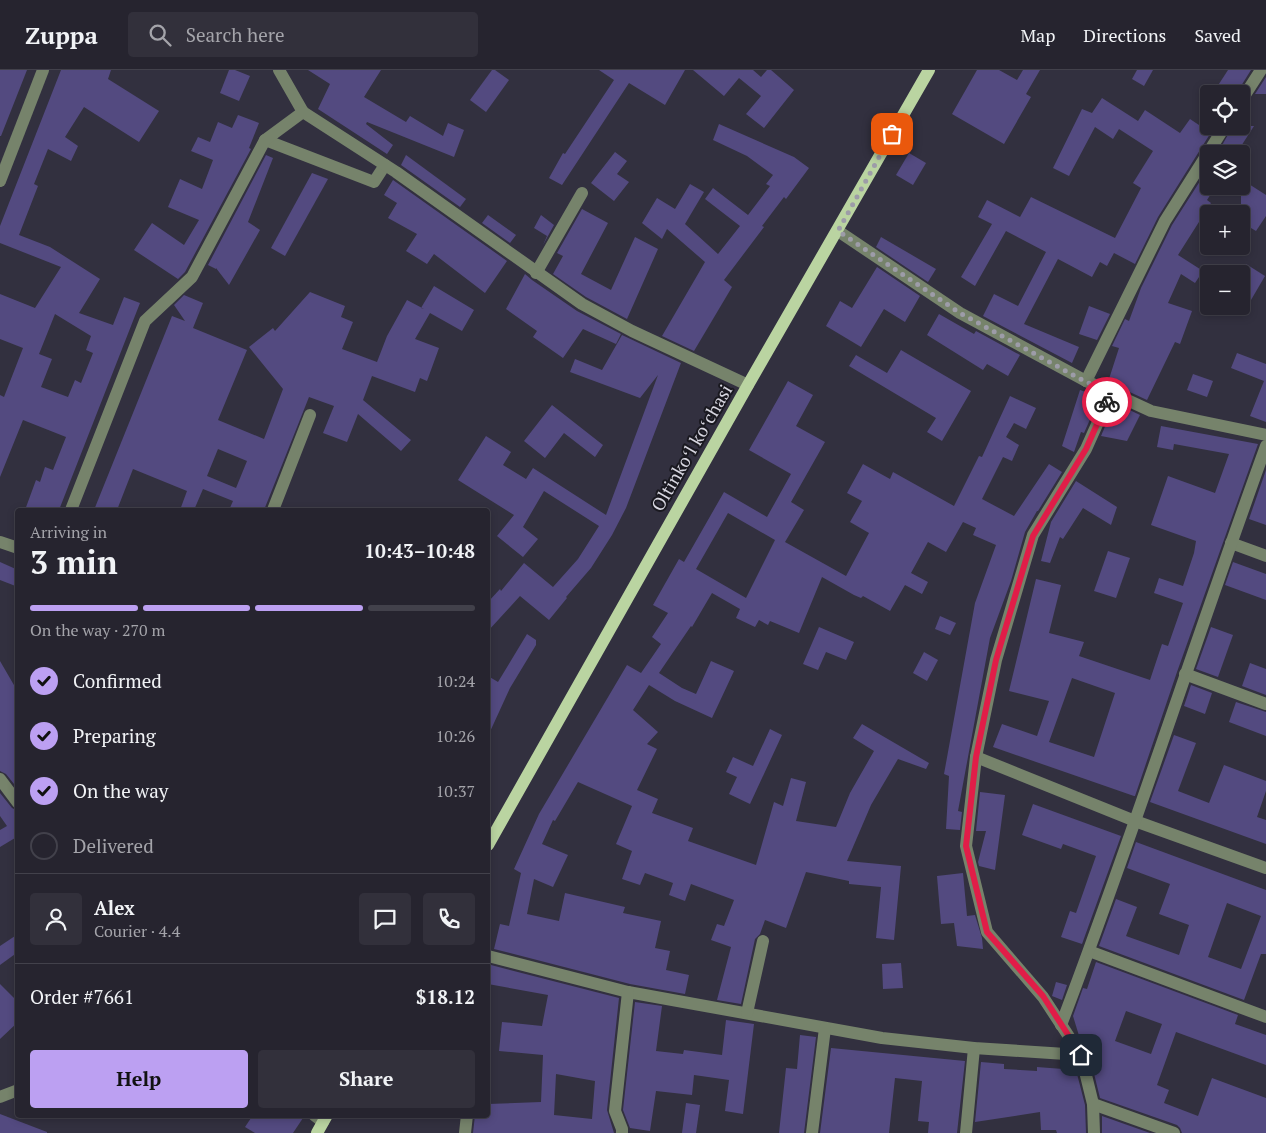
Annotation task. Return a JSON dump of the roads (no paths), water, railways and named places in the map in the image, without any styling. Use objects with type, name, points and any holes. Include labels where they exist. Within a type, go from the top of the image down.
[{"type":"main road","name":"Oltinkoʻl koʻchasi","points":[[490,840],[929,70]]},
{"type":"street","points":[[0,181],[4,155],[43,70]]},
{"type":"street","points":[[279,70],[303,112],[385,165],[582,304],[632,331],[748,385]]},
{"type":"street","points":[[1250,87],[1261,70]]},
{"type":"street","points":[[72,508],[145,320],[192,277],[265,140],[303,112]]},
{"type":"street","points":[[1086,382],[1165,221],[1219,135]]},
{"type":"street","points":[[265,140],[374,182],[385,165]]},
{"type":"street","points":[[536,273],[582,193]]},
{"type":"street","points":[[838,231],[960,313],[1086,382],[1151,411],[1266,435]]},
{"type":"street","points":[[1094,1133],[1093,1104],[1081,1055],[1043,996],[987,932],[966,846],[976,757],[996,660],[1033,536],[1086,449],[1111,393]]},
{"type":"street","points":[[275,508],[310,415]]},
{"type":"street","points":[[1062,1025],[1266,446]]},
{"type":"street","points":[[0,542],[15,547]]},
{"type":"street","points":[[1231,543],[1266,556]]},
{"type":"street","points":[[1185,674],[1266,704]]},
{"type":"street","points":[[976,757],[1135,821],[1266,868]]},
{"type":"street","points":[[0,779],[15,799]]},
{"type":"street","points":[[747,1013],[762,941]]},
{"type":"street","points":[[1089,951],[1266,1017]]},
{"type":"street","points":[[490,957],[628,992],[882,1038],[974,1048],[1081,1055]]},
{"type":"street","points":[[622,1133],[615,1111],[628,992]]},
{"type":"street","points":[[812,1133],[825,1028]]},
{"type":"street","points":[[966,1133],[974,1048]]},
{"type":"street","points":[[0,1097],[15,1091]]},
{"type":"street","points":[[1093,1104],[1174,1133]]},
{"type":"street","points":[[466,1133],[467,1118]]}]
